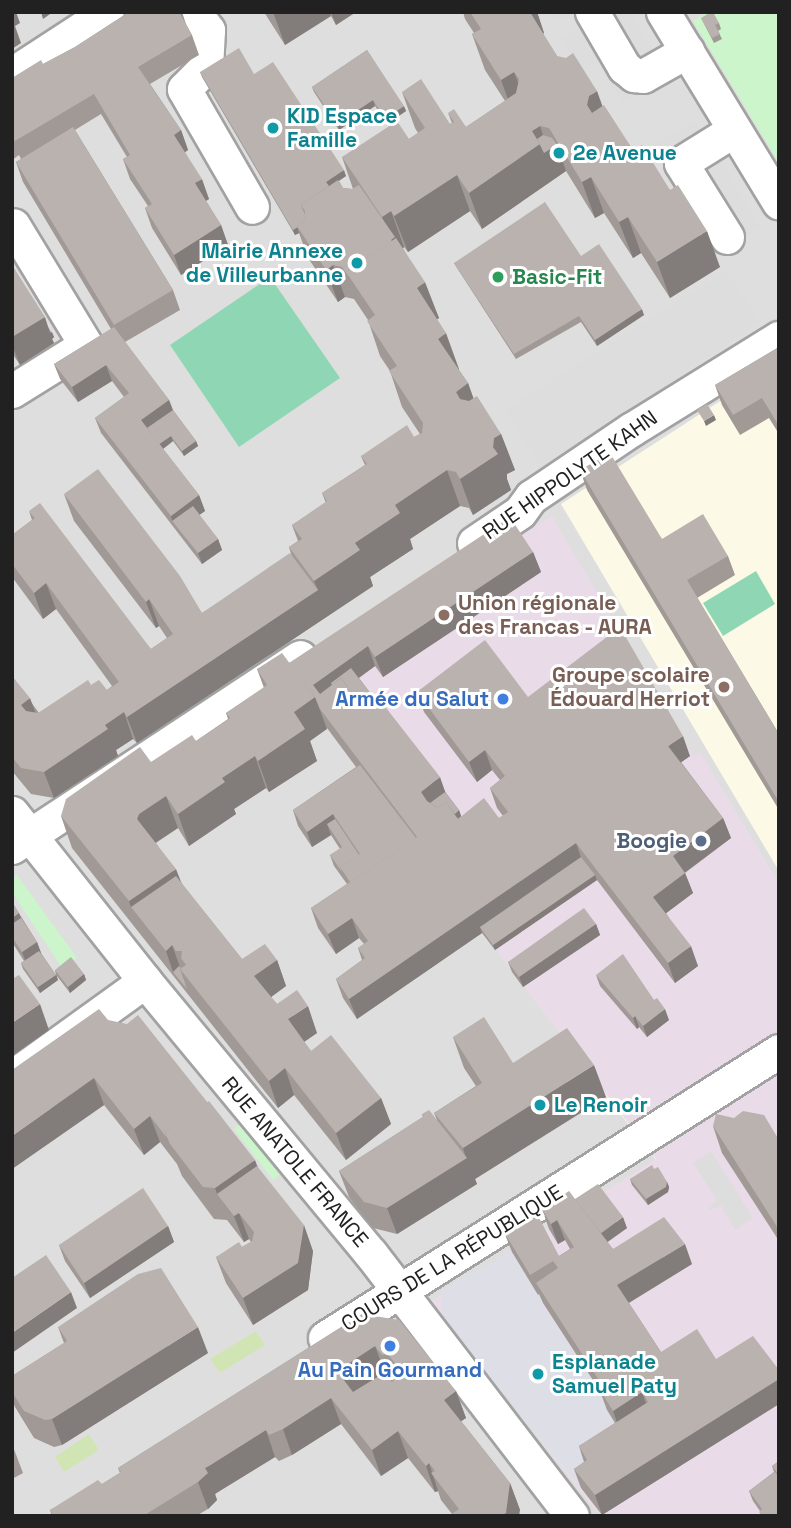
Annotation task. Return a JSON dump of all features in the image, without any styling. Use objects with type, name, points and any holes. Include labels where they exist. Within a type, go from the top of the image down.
[{"type":"street","points":[[12,74],[107,12]]},
{"type":"street","points":[[194,12],[208,30],[206,67],[184,89],[252,207]]},
{"type":"street","points":[[592,12],[624,67],[634,75],[643,76],[687,51]]},
{"type":"street","points":[[663,12],[779,203]]},
{"type":"street","points":[[727,237],[681,163],[734,130]]},
{"type":"street","points":[[12,391],[86,345],[13,225]]},
{"type":"street","name":"RUE HIPPOLYTE KAHN","points":[[451,558],[520,512],[531,497],[728,366],[779,338]]},
{"type":"street","points":[[18,832],[324,642]]},
{"type":"street","name":"RUE ANATOLE FRANCE","points":[[18,832],[145,981],[400,1291],[572,1516]]},
{"type":"street","points":[[12,1077],[145,981]]},
{"type":"street","name":"COURS DE LA RÉPUBLIQUE","points":[[300,1354],[779,1051]]},
{"type":"shaded area","points":[[12,12],[779,12],[779,884],[700,753],[693,757],[584,1068],[656,1160],[431,1302],[601,1516],[12,1516]]},
{"type":"shaded area","points":[[549,12],[630,12],[668,74],[622,102],[598,61],[580,71],[561,39],[582,27],[573,13],[556,23]]},
{"type":"shaded area","points":[[695,121],[760,227],[717,254],[652,147]]},
{"type":"shaded area","points":[[726,271],[760,321],[542,470],[505,410]]},
{"type":"shaded area","name":"Groupe scolaire Édouard Herriot","points":[[779,363],[779,871],[561,504]]},
{"type":"shaded area","points":[[552,516],[693,756],[700,752],[779,884],[779,1516],[601,1516],[431,1302],[656,1159],[293,685]]},
{"type":"shaded area","points":[[711,1151],[753,1218],[735,1230],[721,1206],[706,1211],[717,1200],[693,1163]]},
{"type":"shaded area","name":"Esplanade Samuel Paty","points":[[512,1252],[538,1294],[561,1281],[543,1304],[611,1408],[620,1431],[594,1480],[581,1488],[444,1324],[440,1290]]},
{"type":"green space","points":[[708,12],[776,12],[779,15],[779,163],[693,21]]},
{"type":"green space","points":[[270,277],[340,378],[239,447],[170,345]]},
{"type":"green space","points":[[756,571],[775,604],[723,636],[703,603]]},
{"type":"green space","points":[[17,875],[77,958],[62,968],[12,892],[12,879]]},
{"type":"green space","points":[[244,1121],[283,1172],[273,1180],[234,1129]]},
{"type":"green space","points":[[256,1331],[265,1345],[220,1373],[210,1359]]},
{"type":"green space","points":[[89,1434],[99,1450],[64,1472],[55,1457]]},
{"type":"building","points":[[129,12],[179,12],[192,35],[138,67],[181,130],[174,135],[202,179],[195,183],[221,225],[174,255],[145,208],[152,204],[123,159],[130,155],[94,94],[15,141],[12,136],[12,78],[41,60],[43,64],[75,47]]},
{"type":"building","name":"2e Avenue","points":[[470,12],[530,12],[557,56],[566,58],[573,53],[597,91],[589,96],[587,105],[592,113],[604,105],[633,150],[642,145],[670,190],[678,185],[707,231],[657,262],[628,217],[619,222],[591,177],[582,182],[549,128],[540,126],[532,131],[540,144],[469,193],[457,175],[394,216],[391,211],[382,217],[342,157],[397,121],[409,139],[425,128],[402,92],[421,79],[450,124],[454,122],[448,113],[454,109],[466,127],[516,93],[519,79],[514,72],[501,80],[472,34],[481,29]]},
{"type":"building","points":[[711,12],[719,23],[715,25],[720,34],[712,38],[701,18]]},
{"type":"building","name":"KID Espace Famille","points":[[239,48],[254,74],[273,62],[344,170],[326,182],[329,186],[301,205],[304,221],[293,230],[200,72]]},
{"type":"building","points":[[367,50],[404,106],[385,119],[373,100],[337,124],[312,87]]},
{"type":"building","points":[[73,127],[173,290],[114,325],[16,162]]},
{"type":"building","points":[[543,135],[552,138],[557,145],[544,153],[537,139]]},
{"type":"building","points":[[338,180],[343,188],[352,189],[359,185],[395,237],[346,272],[348,276],[342,267],[333,265],[326,270],[297,226],[304,221],[305,211],[301,205]]},
{"type":"building","points":[[545,202],[581,256],[599,244],[642,309],[595,340],[579,316],[514,354],[454,263]]},
{"type":"building","points":[[396,238],[425,282],[417,288],[446,333],[438,339],[468,383],[456,392],[460,399],[469,401],[477,396],[501,434],[494,438],[493,447],[498,454],[460,479],[456,472],[447,470],[395,505],[400,513],[355,543],[360,550],[314,581],[289,547],[302,539],[292,525],[327,501],[322,493],[367,464],[361,456],[407,425],[414,437],[422,433],[423,423],[389,371],[397,366],[367,321],[375,315],[346,272]]},
{"type":"building","points":[[12,265],[45,317],[12,337]]},
{"type":"building","points":[[114,327],[169,400],[141,420],[199,495],[171,516],[95,418],[129,393],[106,365],[72,387],[54,364]]},
{"type":"building","points":[[779,347],[779,426],[762,398],[733,415],[715,385]]},
{"type":"building","points":[[707,404],[714,415],[704,421],[697,410]]},
{"type":"building","points":[[173,410],[196,441],[182,451],[171,436],[159,444],[147,428]]},
{"type":"building","points":[[610,453],[662,539],[703,514],[728,556],[687,580],[779,734],[779,802],[580,470]]},
{"type":"building","points":[[98,469],[180,576],[202,613],[290,553],[318,590],[127,717],[124,712],[105,725],[108,729],[44,772],[21,768],[12,757],[12,676],[30,698],[21,705],[26,711],[38,713],[88,680],[91,685],[99,680],[107,690],[119,682],[46,583],[34,593],[12,564],[12,535],[35,518],[29,511],[40,503],[151,649],[173,634],[149,599],[146,602],[64,494]]},
{"type":"building","points":[[193,506],[218,539],[198,553],[172,521]]},
{"type":"building","points":[[510,517],[533,552],[375,657],[368,646],[313,685],[320,694],[341,678],[357,699],[364,694],[369,701],[376,695],[440,777],[421,792],[427,801],[438,808],[446,802],[458,819],[484,798],[499,818],[508,812],[490,788],[505,776],[485,750],[469,762],[417,692],[485,640],[528,697],[620,627],[683,736],[668,746],[723,818],[673,856],[685,873],[653,897],[691,946],[668,963],[576,843],[349,999],[336,979],[365,958],[358,948],[368,941],[352,918],[328,934],[311,908],[417,837],[320,709],[315,697],[289,663]]},
{"type":"building","points":[[282,653],[315,697],[294,712],[305,729],[258,761],[255,756],[222,778],[225,782],[178,814],[166,796],[139,814],[137,819],[176,869],[129,901],[61,816],[66,799],[140,747],[151,762],[192,735],[196,741],[230,718],[226,713],[267,685],[257,669]]},
{"type":"building","points":[[351,668],[373,697],[369,701],[364,694],[357,699],[341,678],[332,685],[331,683]]},
{"type":"building","points":[[360,765],[416,838],[350,882],[340,867],[360,854],[333,814],[307,832],[293,810]]},
{"type":"building","points":[[445,792],[459,810],[455,814],[446,802],[438,808],[430,803]]},
{"type":"building","points":[[335,819],[359,855],[340,867],[342,872],[330,855],[342,847],[327,824]]},
{"type":"building","points":[[581,857],[595,875],[493,945],[480,927]]},
{"type":"building","points":[[176,876],[242,959],[265,944],[277,960],[254,976],[277,1004],[297,990],[308,1006],[288,1019],[311,1051],[331,1035],[381,1098],[336,1133],[285,1068],[269,1081],[180,969],[186,965],[181,958],[182,951],[176,951],[172,945],[166,951],[131,907]]},
{"type":"building","points":[[12,902],[19,913],[12,918]]},
{"type":"building","points":[[584,908],[596,924],[519,977],[508,962]]},
{"type":"building","points":[[21,918],[37,942],[22,952],[12,937],[12,924]]},
{"type":"building","points":[[39,951],[56,975],[38,987],[21,963]]},
{"type":"building","points":[[623,954],[654,1000],[657,998],[665,1009],[643,1026],[596,975]]},
{"type":"building","points":[[71,957],[84,974],[68,987],[55,970]]},
{"type":"building","points":[[179,966],[181,968],[187,989],[173,972]]},
{"type":"building","points":[[19,975],[40,1004],[12,1023],[12,979]]},
{"type":"building","points":[[99,1009],[108,1020],[127,1024],[138,1015],[208,1103],[165,1132],[167,1138],[150,1116],[134,1129],[94,1078],[12,1136],[12,1070]]},
{"type":"building","points":[[484,1017],[513,1063],[567,1028],[594,1065],[463,1148],[434,1113],[482,1083],[453,1037]]},
{"type":"building","points":[[209,1101],[255,1160],[215,1188],[203,1187],[170,1144],[165,1132]]},
{"type":"building","points":[[429,1110],[467,1158],[387,1208],[364,1202],[339,1171],[424,1116],[422,1114]]},
{"type":"building","points":[[743,1111],[764,1115],[779,1140],[779,1230],[713,1126],[716,1114],[734,1118]]},
{"type":"building","points":[[652,1165],[654,1169],[658,1167],[667,1182],[666,1187],[646,1199],[630,1179]]},
{"type":"building","points":[[257,1166],[304,1225],[298,1263],[243,1298],[216,1257],[239,1242],[242,1247],[252,1241],[254,1232],[239,1213],[234,1216],[217,1194]]},
{"type":"building","points":[[598,1184],[623,1217],[601,1233],[575,1199]]},
{"type":"building","points":[[143,1188],[168,1226],[84,1283],[59,1245]]},
{"type":"building","points":[[569,1191],[613,1249],[664,1217],[685,1244],[617,1285],[661,1352],[697,1329],[716,1359],[753,1336],[779,1370],[779,1379],[595,1495],[574,1469],[587,1460],[579,1446],[648,1402],[642,1392],[613,1411],[600,1390],[604,1388],[536,1283],[558,1268],[553,1261],[530,1275],[504,1232],[536,1212],[559,1256],[574,1247],[557,1220],[551,1224],[542,1209]]},
{"type":"building","points":[[46,1255],[71,1292],[12,1333],[12,1278]]},
{"type":"building","points":[[161,1268],[198,1327],[52,1419],[45,1420],[24,1411],[12,1392],[12,1376],[67,1341],[58,1327],[138,1274]]},
{"type":"building","points":[[362,1314],[399,1320],[456,1391],[444,1400],[510,1483],[506,1513],[501,1516],[449,1516],[459,1509],[431,1473],[435,1471],[429,1463],[426,1466],[398,1431],[372,1450],[331,1398],[283,1429],[269,1435],[266,1430],[205,1468],[208,1473],[198,1482],[143,1516],[52,1516],[50,1510],[98,1480],[102,1484],[121,1472],[118,1468]],"holes":[[[375,1346],[382,1355],[388,1354],[402,1373],[392,1382],[384,1373],[353,1392],[337,1371]]]},
{"type":"building","points":[[779,1461],[779,1475],[772,1466]]},
{"type":"building","points":[[775,1472],[779,1477],[779,1515],[762,1516],[759,1512],[762,1509],[749,1491]]},
{"type":"place","name":"KID Espace Famille","points":[[273,128]]},
{"type":"place","name":"2e Avenue","points":[[559,153]]},
{"type":"place","name":"Mairie Annexe de Villeurbanne","points":[[357,263]]},
{"type":"place","name":"Basic-Fit","points":[[498,277]]},
{"type":"place","name":"Union régionale des Francas - AURA","points":[[444,615]]},
{"type":"place","name":"Groupe scolaire Édouard Herriot","points":[[724,687]]},
{"type":"place","name":"Armée du Salut","points":[[503,699]]},
{"type":"place","name":"Boogie","points":[[701,841]]},
{"type":"place","name":"Le Renoir","points":[[540,1105]]},
{"type":"place","name":"Au Pain Gourmand","points":[[390,1346]]},
{"type":"place","name":"Esplanade Samuel Paty","points":[[538,1374]]}]
